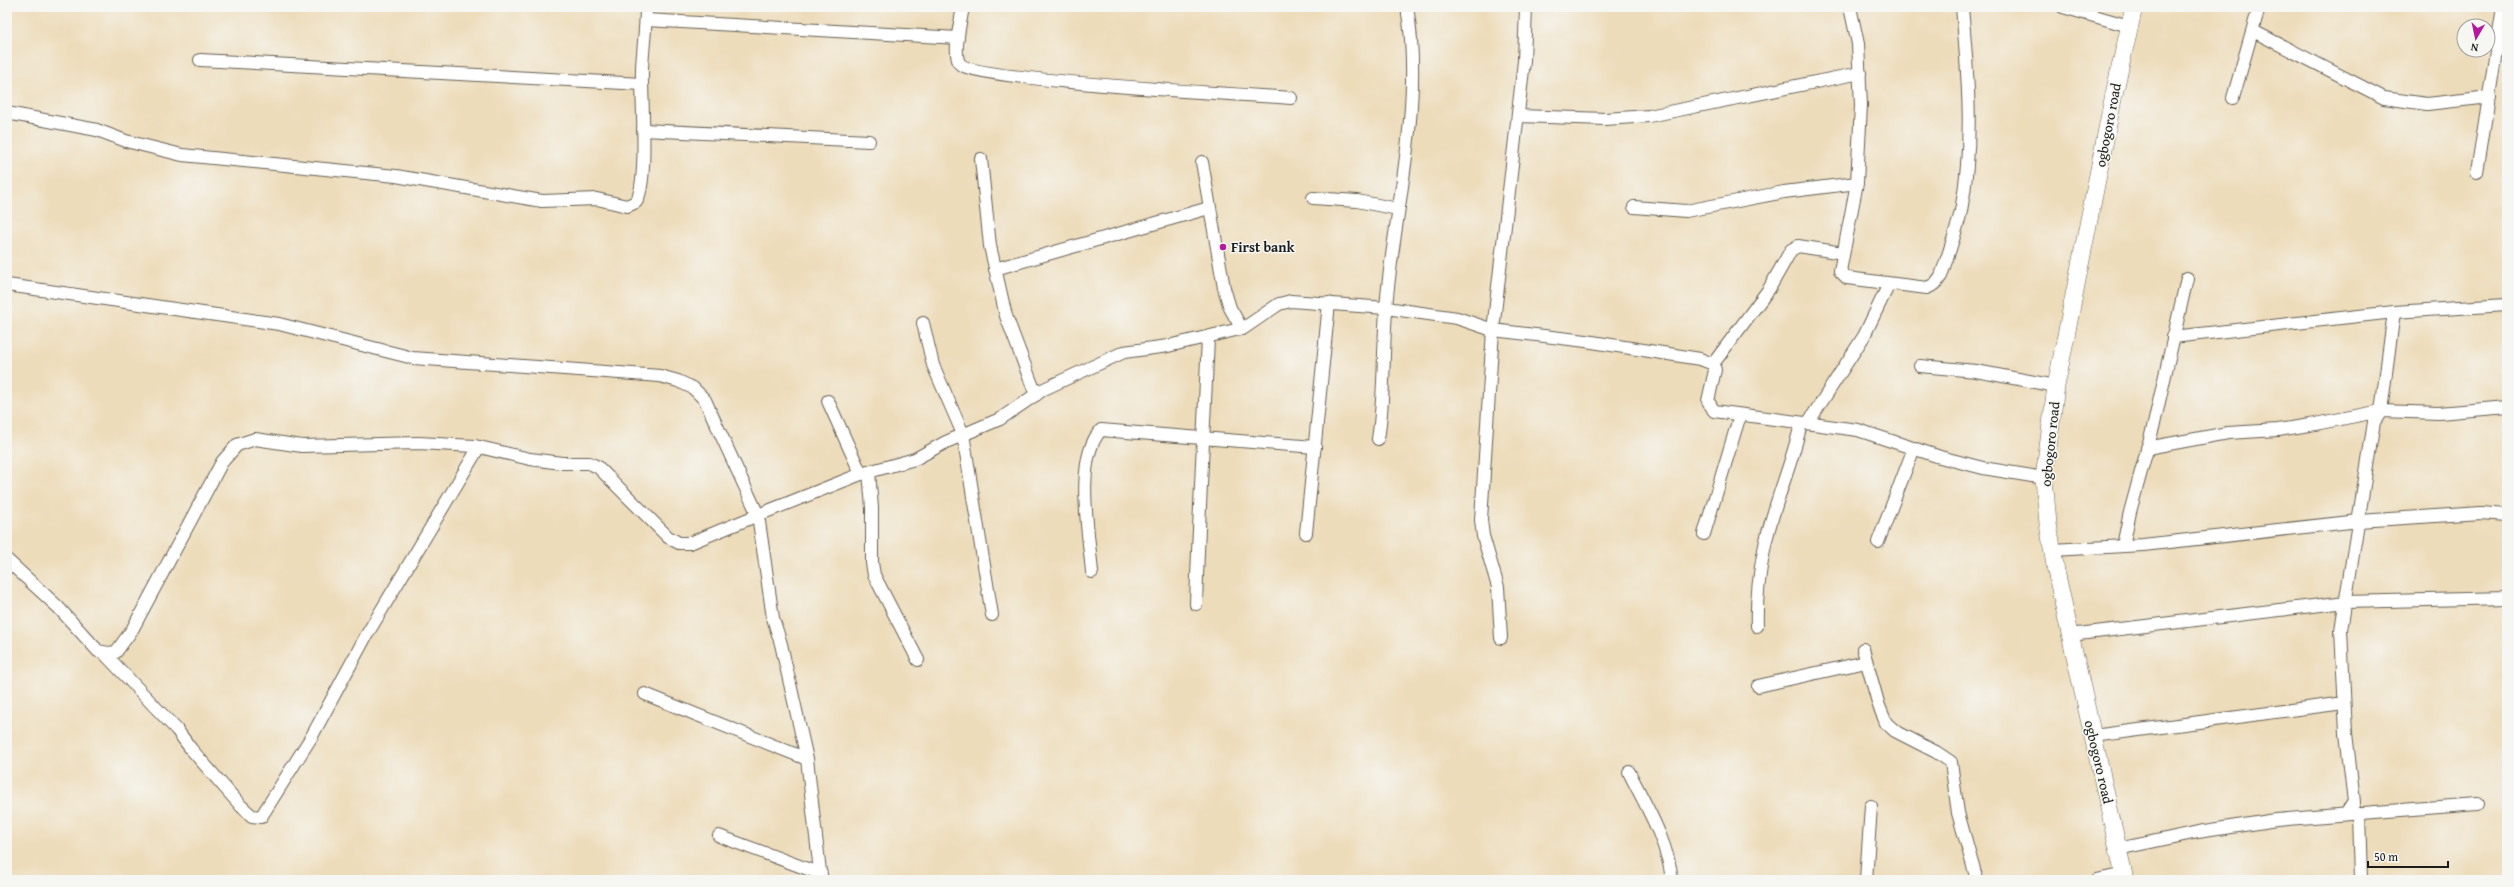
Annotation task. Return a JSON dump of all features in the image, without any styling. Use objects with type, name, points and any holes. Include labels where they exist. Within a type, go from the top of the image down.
[{"type":"street","points":[[7,113],[96,130],[141,145],[182,155],[396,176],[542,201],[597,199],[606,203],[627,206],[636,202],[640,190],[643,130],[642,84],[646,7]]},
{"type":"street","points":[[963,7],[956,50],[959,62],[965,68],[980,72],[1059,81],[1291,98]]},
{"type":"street","points":[[1378,439],[1382,408],[1386,308],[1414,76],[1412,36],[1407,7]]},
{"type":"street","points":[[1501,638],[1498,587],[1483,536],[1482,520],[1493,330],[1526,41],[1526,7]]},
{"type":"street","points":[[1850,7],[1858,44],[1861,105],[1857,183],[1840,271],[1843,275],[1889,284],[1927,288],[1935,284],[1941,276],[1960,213],[1966,177],[1970,90],[1962,7]]},
{"type":"street","points":[[2063,7],[2129,26]]},
{"type":"street","name":"ogbogoro road","points":[[2124,877],[2052,550],[2044,478],[2056,386],[2134,7]]},
{"type":"street","points":[[2233,98],[2259,7]]},
{"type":"street","points":[[2477,172],[2490,98],[2503,7]]},
{"type":"street","points":[[646,20],[958,38]]},
{"type":"street","points":[[2253,31],[2384,98],[2427,104],[2490,98]]},
{"type":"street","points":[[200,60],[642,84]]},
{"type":"street","points":[[1518,116],[1605,119],[1649,116],[1860,73]]},
{"type":"street","points":[[643,130],[869,140]]},
{"type":"street","points":[[981,159],[990,246],[995,270],[1014,340],[1036,394]]},
{"type":"street","points":[[1202,162],[1224,288],[1230,308],[1242,329]]},
{"type":"street","points":[[1634,207],[1686,211],[1784,192],[1857,183]]},
{"type":"street","points":[[1313,198],[1357,201],[1398,209]]},
{"type":"street","points":[[995,270],[1209,208]]},
{"type":"street","points":[[1712,364],[1769,289],[1791,250],[1798,246],[1843,253]]},
{"type":"street","points":[[2123,546],[2187,278]]},
{"type":"street","points":[[1757,626],[1756,598],[1764,548],[1796,446],[1805,423],[1864,336],[1889,284]]},
{"type":"street","points":[[7,285],[279,324],[413,358],[660,376],[678,381],[693,388],[705,400],[758,515],[772,618],[781,644],[806,759],[821,877],[719,836]]},
{"type":"street","points":[[7,560],[58,607],[98,651],[116,652],[132,630],[222,462],[237,445],[255,438],[302,446],[418,443],[479,447],[530,459],[562,463],[589,463],[598,467],[668,536],[679,543],[700,540],[758,515],[865,473],[915,459],[963,434],[1000,419],[1036,394],[1124,352],[1168,346],[1242,329],[1279,304],[1291,301],[1386,308],[1457,318],[1493,330],[1620,346],[1700,359],[1712,364],[1715,370],[1708,402],[1714,411],[1858,430],[1983,468],[2044,478]]},
{"type":"street","points":[[1306,533],[1329,303]]},
{"type":"street","points":[[2173,337],[2394,312],[2507,305]]},
{"type":"street","points":[[2361,880],[2360,809],[2344,703],[2341,630],[2375,415],[2394,312]]},
{"type":"street","points":[[923,323],[934,365],[963,434],[992,615]]},
{"type":"street","points":[[1196,604],[1200,471],[1204,436],[1208,338]]},
{"type":"street","points":[[1920,366],[1976,372],[2056,386]]},
{"type":"street","points":[[828,401],[865,473],[872,508],[872,563],[874,575],[918,660]]},
{"type":"street","points":[[2147,448],[2228,432],[2310,425],[2375,415],[2439,413],[2507,407]]},
{"type":"street","points":[[1704,534],[1740,415]]},
{"type":"street","points":[[1092,572],[1085,484],[1090,453],[1097,435],[1101,430],[1204,436],[1315,447]]},
{"type":"street","points":[[103,652],[177,730],[190,749],[242,806],[252,816],[261,817],[312,736],[366,636],[479,447]]},
{"type":"street","points":[[1878,542],[1914,448]]},
{"type":"street","points":[[2052,550],[2123,546],[2359,521],[2481,514],[2507,515]]},
{"type":"street","points":[[2070,635],[2346,602],[2507,598]]},
{"type":"street","points":[[1863,649],[1879,706],[1886,723],[1895,731],[1936,752],[1951,762],[1958,813],[1977,880]]},
{"type":"street","points":[[1758,686],[1866,662]]},
{"type":"street","points":[[645,694],[806,759]]},
{"type":"street","points":[[2093,736],[2344,703]]},
{"type":"street","points":[[1629,772],[1656,826],[1670,866],[1672,880]]},
{"type":"street","points":[[2118,849],[2206,831],[2276,820],[2346,814],[2360,809],[2477,804]]},
{"type":"street","points":[[1866,880],[1871,806]]},
{"type":"street","points":[[2097,880],[2124,877]]},
{"type":"place","name":"First bank","points":[[1223,247]]}]
